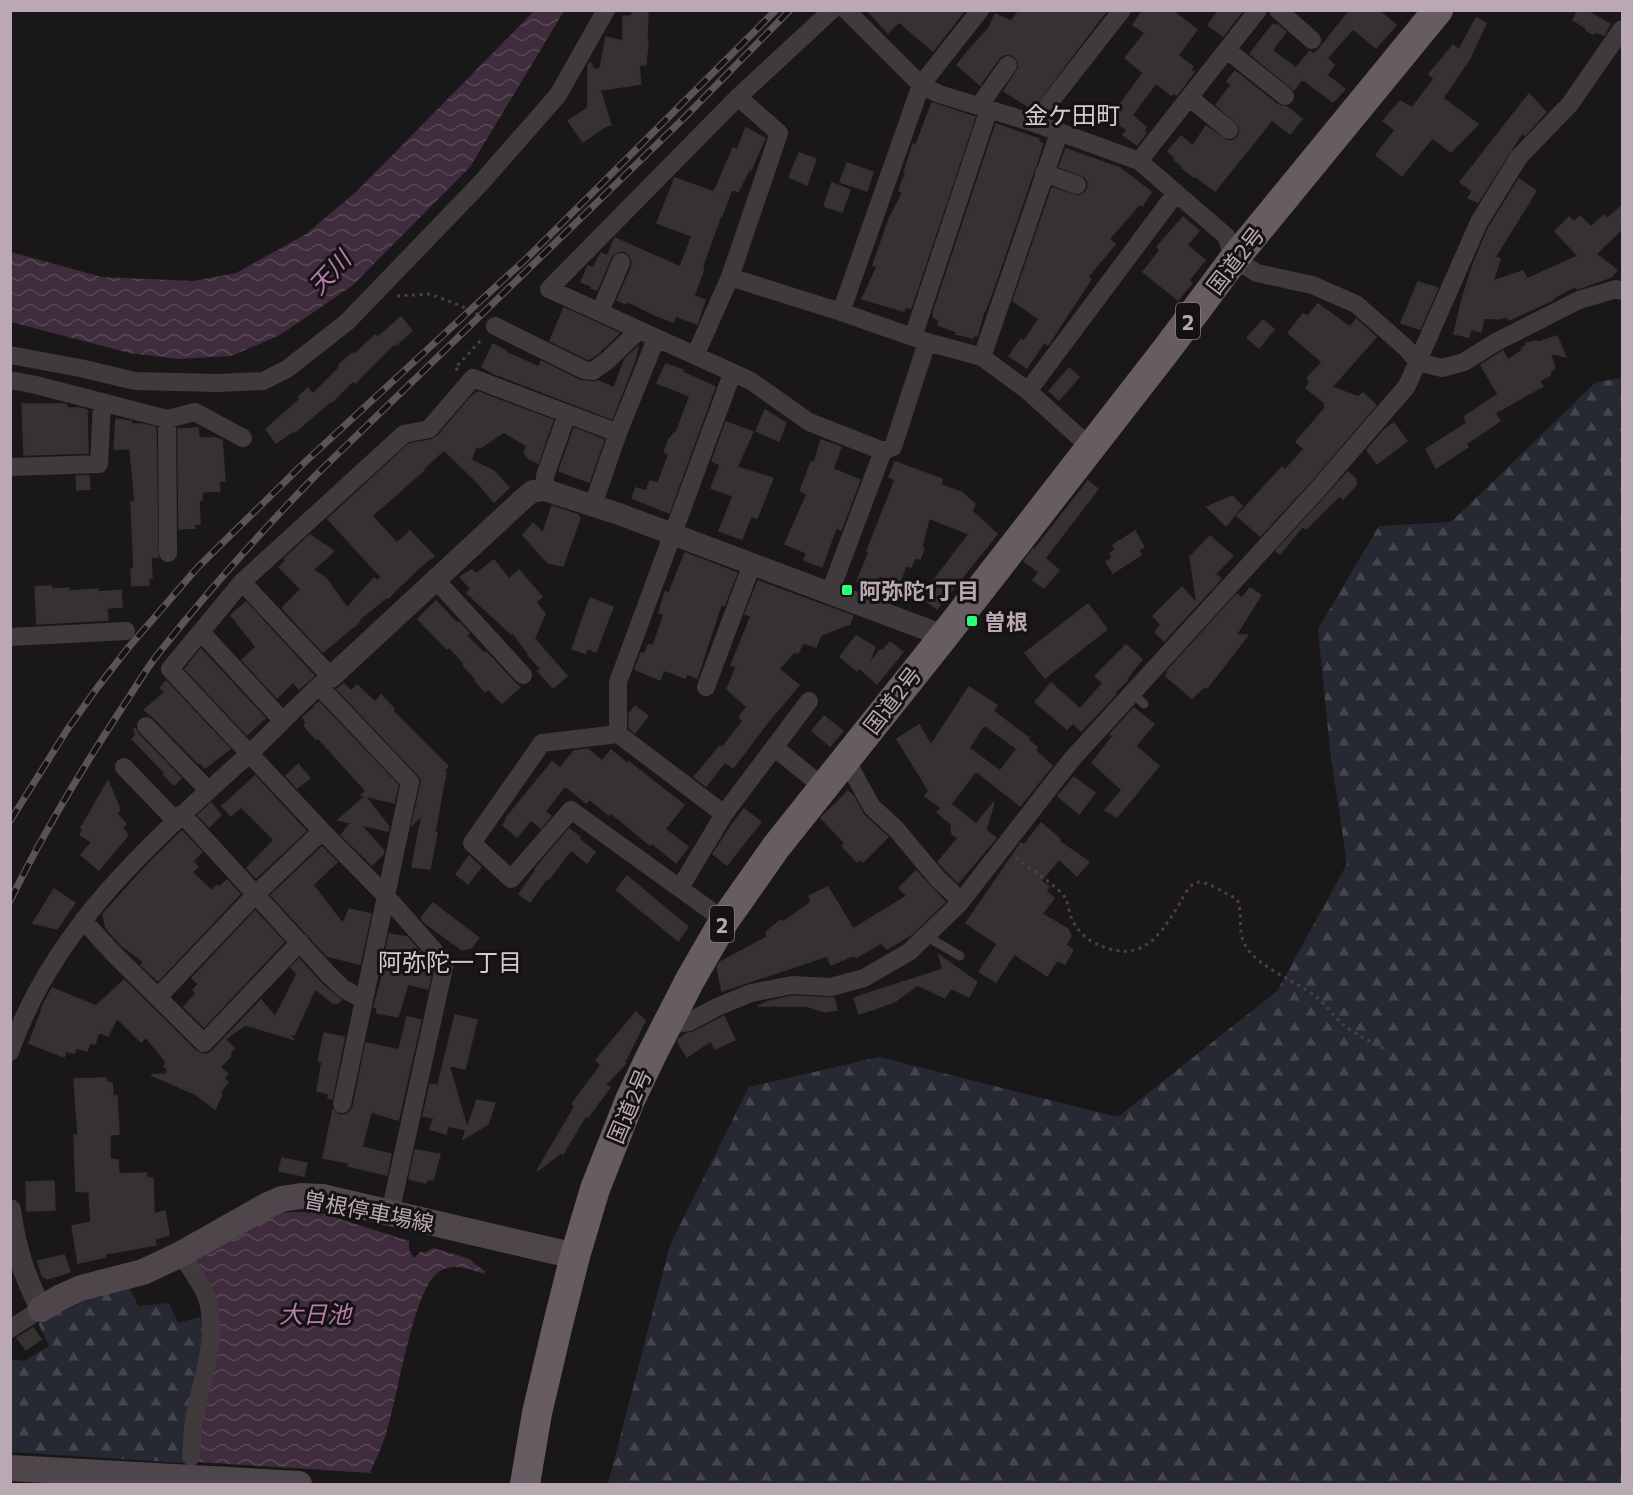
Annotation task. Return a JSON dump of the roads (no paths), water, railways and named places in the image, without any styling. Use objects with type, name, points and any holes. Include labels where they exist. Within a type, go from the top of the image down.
[{"type":"highway","name":"国道2号","points":[[525,1485],[537,1413],[556,1328],[595,1190],[630,1100],[690,980],[724,921],[776,847],[944,636],[1234,259],[1429,12]]},
{"type":"main road","name":"曽根停車場線","points":[[41,1309],[81,1288],[143,1272],[181,1254],[266,1206],[282,1199],[301,1196],[322,1197],[575,1256]]},
{"type":"main road","points":[[10,1468],[299,1485]]},
{"type":"street","points":[[10,355],[135,381],[218,383],[263,381],[287,369],[347,322],[480,184],[558,95],[606,10]]},
{"type":"street","points":[[832,10],[738,97],[549,289],[751,381],[808,422],[883,451],[893,447],[920,339],[984,107],[1008,65]]},
{"type":"street","points":[[846,10],[921,85],[939,94],[1037,124],[1139,161],[1226,236],[1234,259],[1257,273],[1312,285],[1356,304],[1406,348],[1418,362],[1442,368],[1464,362],[1496,342],[1579,300],[1616,289],[1623,291]]},
{"type":"street","points":[[841,312],[921,85],[980,10]]},
{"type":"street","points":[[1037,124],[1043,111],[1122,10]]},
{"type":"street","points":[[1139,161],[1258,10]]},
{"type":"street","points":[[1278,10],[1312,40]]},
{"type":"street","points":[[667,1026],[689,1022],[751,993],[792,985],[831,987],[864,978],[909,952],[961,901],[1072,759],[1138,698],[1407,386],[1479,222],[1519,157],[1570,104],[1623,29]]},
{"type":"street","points":[[1227,50],[1285,96]]},
{"type":"street","points":[[695,356],[730,277],[779,133],[738,97]]},
{"type":"street","points":[[1190,98],[1229,130]]},
{"type":"street","points":[[982,357],[1059,133]]},
{"type":"street","points":[[1044,173],[1077,185]]},
{"type":"street","points":[[1028,391],[1176,193]]},
{"type":"street","points":[[600,312],[621,262]]},
{"type":"street","points":[[730,277],[982,357],[1028,391],[1090,447]]},
{"type":"street","points":[[495,326],[584,370],[593,371],[638,331]]},
{"type":"street","points":[[593,505],[618,433],[656,339]]},
{"type":"street","points":[[390,1213],[445,963],[386,896],[170,669],[242,582],[404,434],[429,429],[473,378],[618,433]]},
{"type":"street","points":[[10,380],[167,419],[195,412],[243,438]]},
{"type":"street","points":[[618,734],[618,682],[729,382]]},
{"type":"street","points":[[10,467],[99,464],[102,403]]},
{"type":"street","points":[[545,490],[545,476],[567,414]]},
{"type":"street","points":[[167,419],[174,542]]},
{"type":"street","points":[[830,592],[883,451]]},
{"type":"street","points":[[10,1052],[31,1001],[48,972],[83,920],[114,881],[282,720],[533,491],[545,490],[593,505],[944,636]]},
{"type":"street","points":[[706,687],[752,564]]},
{"type":"street","points":[[435,579],[509,647],[523,675]]},
{"type":"street","points":[[242,582],[410,782],[342,1104]]},
{"type":"street","points":[[10,637],[126,631]]},
{"type":"street","points":[[201,632],[282,720]]},
{"type":"street","points":[[680,888],[728,809],[795,719],[809,700],[728,809]]},
{"type":"street","points":[[146,726],[208,790]]},
{"type":"street","points":[[714,913],[571,810],[511,879],[472,843],[542,742],[618,734],[728,809]]},
{"type":"street","points":[[774,747],[824,788]]},
{"type":"street","points":[[846,760],[872,807],[896,829],[937,878],[961,901]]},
{"type":"street","points":[[124,766],[256,894],[344,989],[364,1000]]},
{"type":"street","points":[[158,997],[256,894],[322,831]]},
{"type":"street","points":[[83,920],[204,1043],[300,942]]},
{"type":"street","points":[[10,1210],[12,1235],[21,1266],[41,1309],[10,1329]]},
{"type":"street","points":[[181,1254],[206,1295],[211,1327],[210,1344],[193,1423],[191,1457]]},
{"type":"lane","points":[[926,936],[960,956]]},
{"type":"water","name":"天川","points":[[535,10],[564,11],[470,167],[352,286],[280,335],[231,356],[178,359],[129,353],[11,322],[11,252],[102,277],[193,281],[236,273],[306,234],[357,191]]},
{"type":"water","name":"大日池","points":[[290,1212],[318,1212],[409,1241],[409,1250],[414,1258],[420,1252],[433,1248],[470,1259],[485,1271],[484,1274],[451,1267],[440,1271],[430,1281],[414,1319],[387,1430],[370,1473],[197,1462],[202,1410],[218,1354],[218,1326],[194,1261],[267,1219]]},
{"type":"railway","points":[[10,821],[67,730],[97,688],[128,648],[198,567],[305,462],[527,258],[776,10]]},
{"type":"railway","points":[[10,901],[62,804],[143,675],[234,563],[315,476],[684,118],[790,10]]},
{"type":"place","name":"阿弥陀1丁目","points":[[847,590]]},
{"type":"place","name":"曽根","points":[[972,621]]},
{"type":"district","name":"金ケ田町","points":[[1072,114]]},
{"type":"district","name":"阿弥陀一丁目","points":[[450,961]]}]
